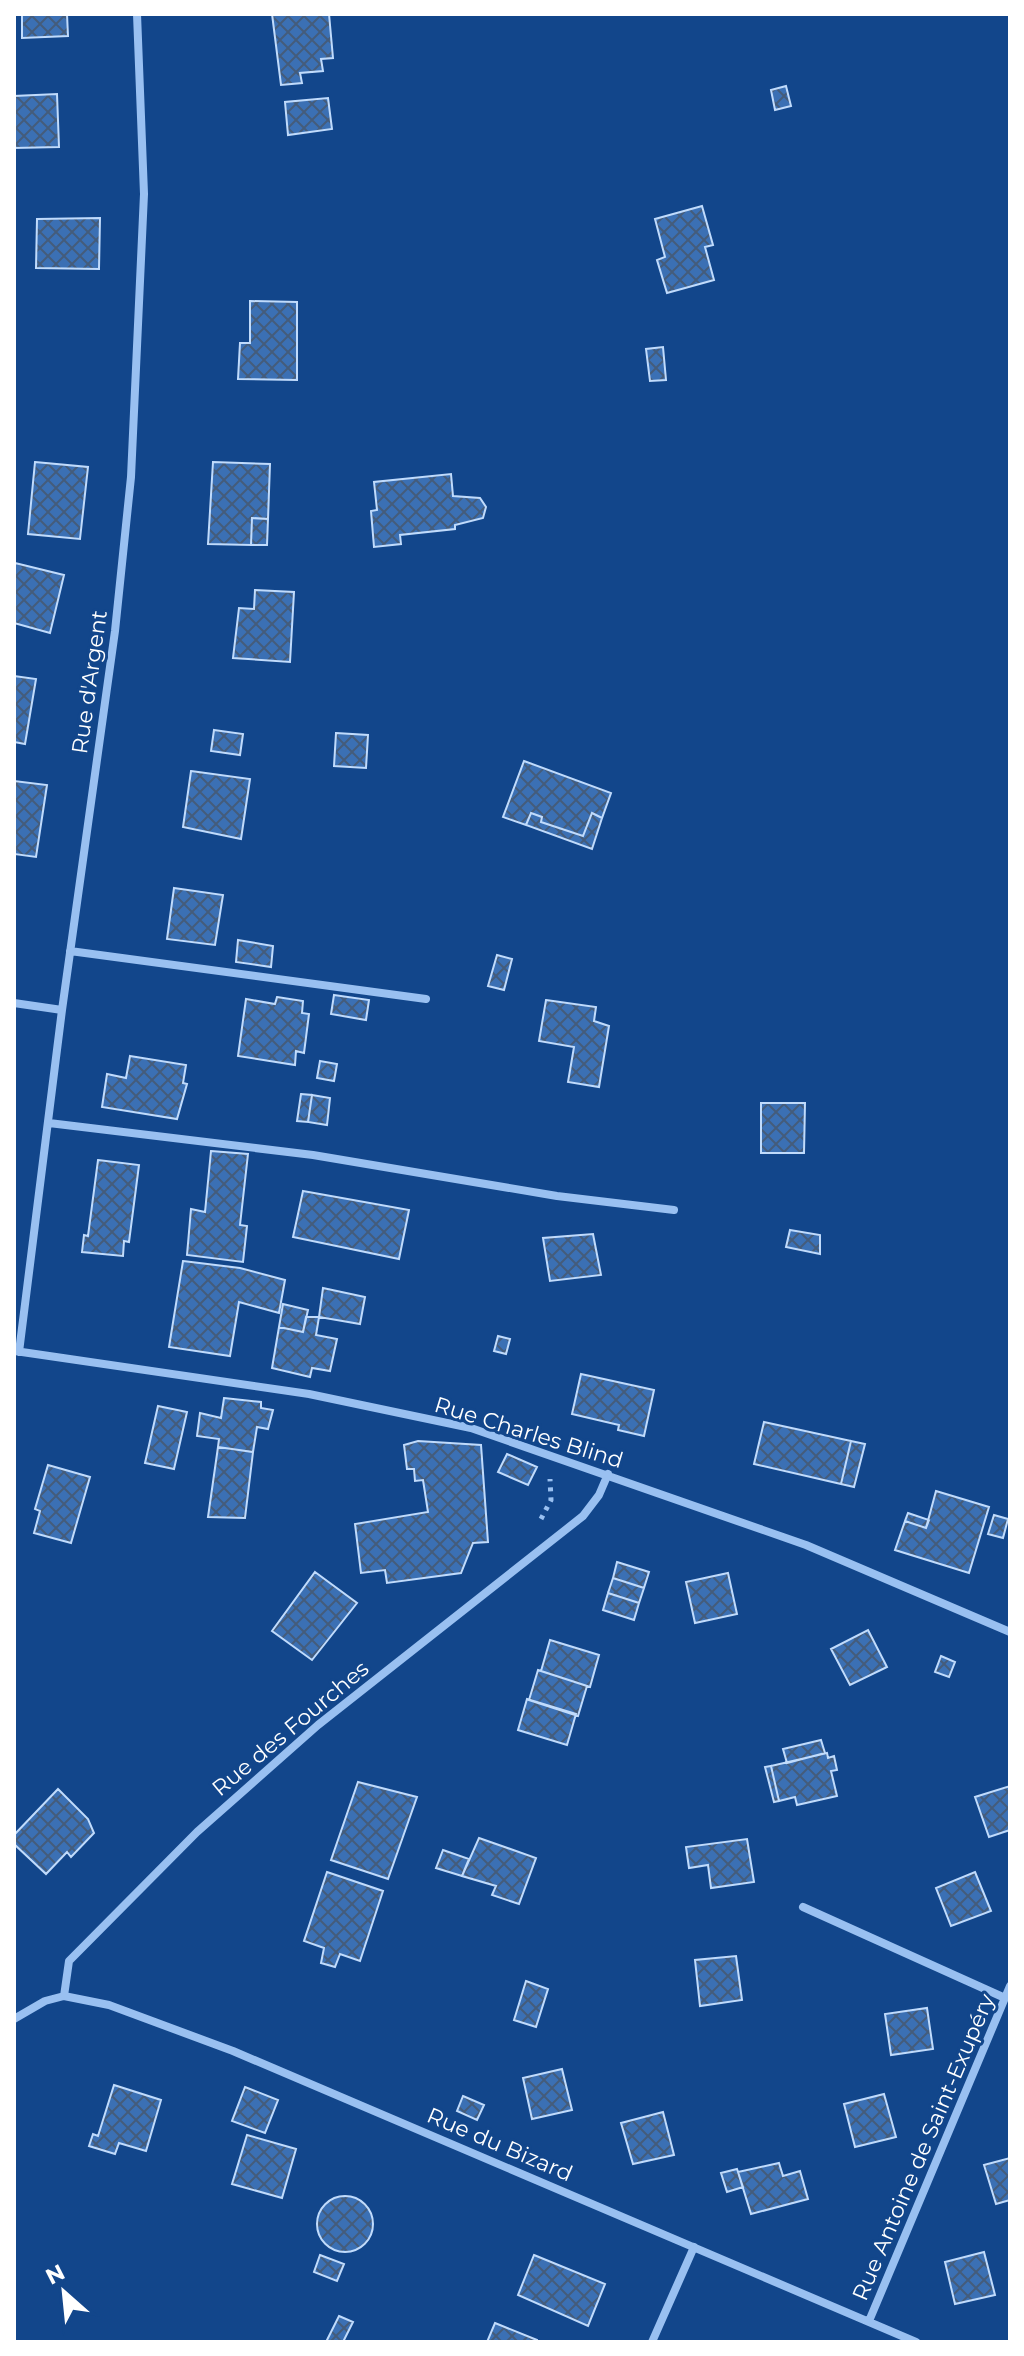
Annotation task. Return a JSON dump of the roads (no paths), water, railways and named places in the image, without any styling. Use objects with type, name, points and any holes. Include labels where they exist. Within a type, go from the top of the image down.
[{"type":"street","name":"Rue d'Argent","points":[[17,1351],[115,631],[131,477],[144,194],[137,14]]},
{"type":"street","points":[[70,951],[426,999]]},
{"type":"street","points":[[14,1003],[62,1010]]},
{"type":"street","points":[[49,1123],[313,1155],[557,1196],[674,1210]]},
{"type":"street","name":"Rue Charles Blind","points":[[17,1351],[309,1394],[471,1428],[806,1545],[1010,1632]]},
{"type":"street","name":"Rue des Fourches","points":[[64,1996],[69,1961],[161,1867],[318,1725],[583,1516],[599,1495],[608,1474]]},
{"type":"street","points":[[803,1907],[1005,1998]]},
{"type":"street","name":"Rue Antoine de Saint-Exupéry","points":[[869,2321],[1010,1986]]},
{"type":"street","points":[[14,2019],[45,2001],[64,1996]]},
{"type":"street","name":"Rue du Bizard","points":[[64,1996],[109,2005],[233,2051],[916,2342]]},
{"type":"street","points":[[652,2342],[694,2247]]}]
